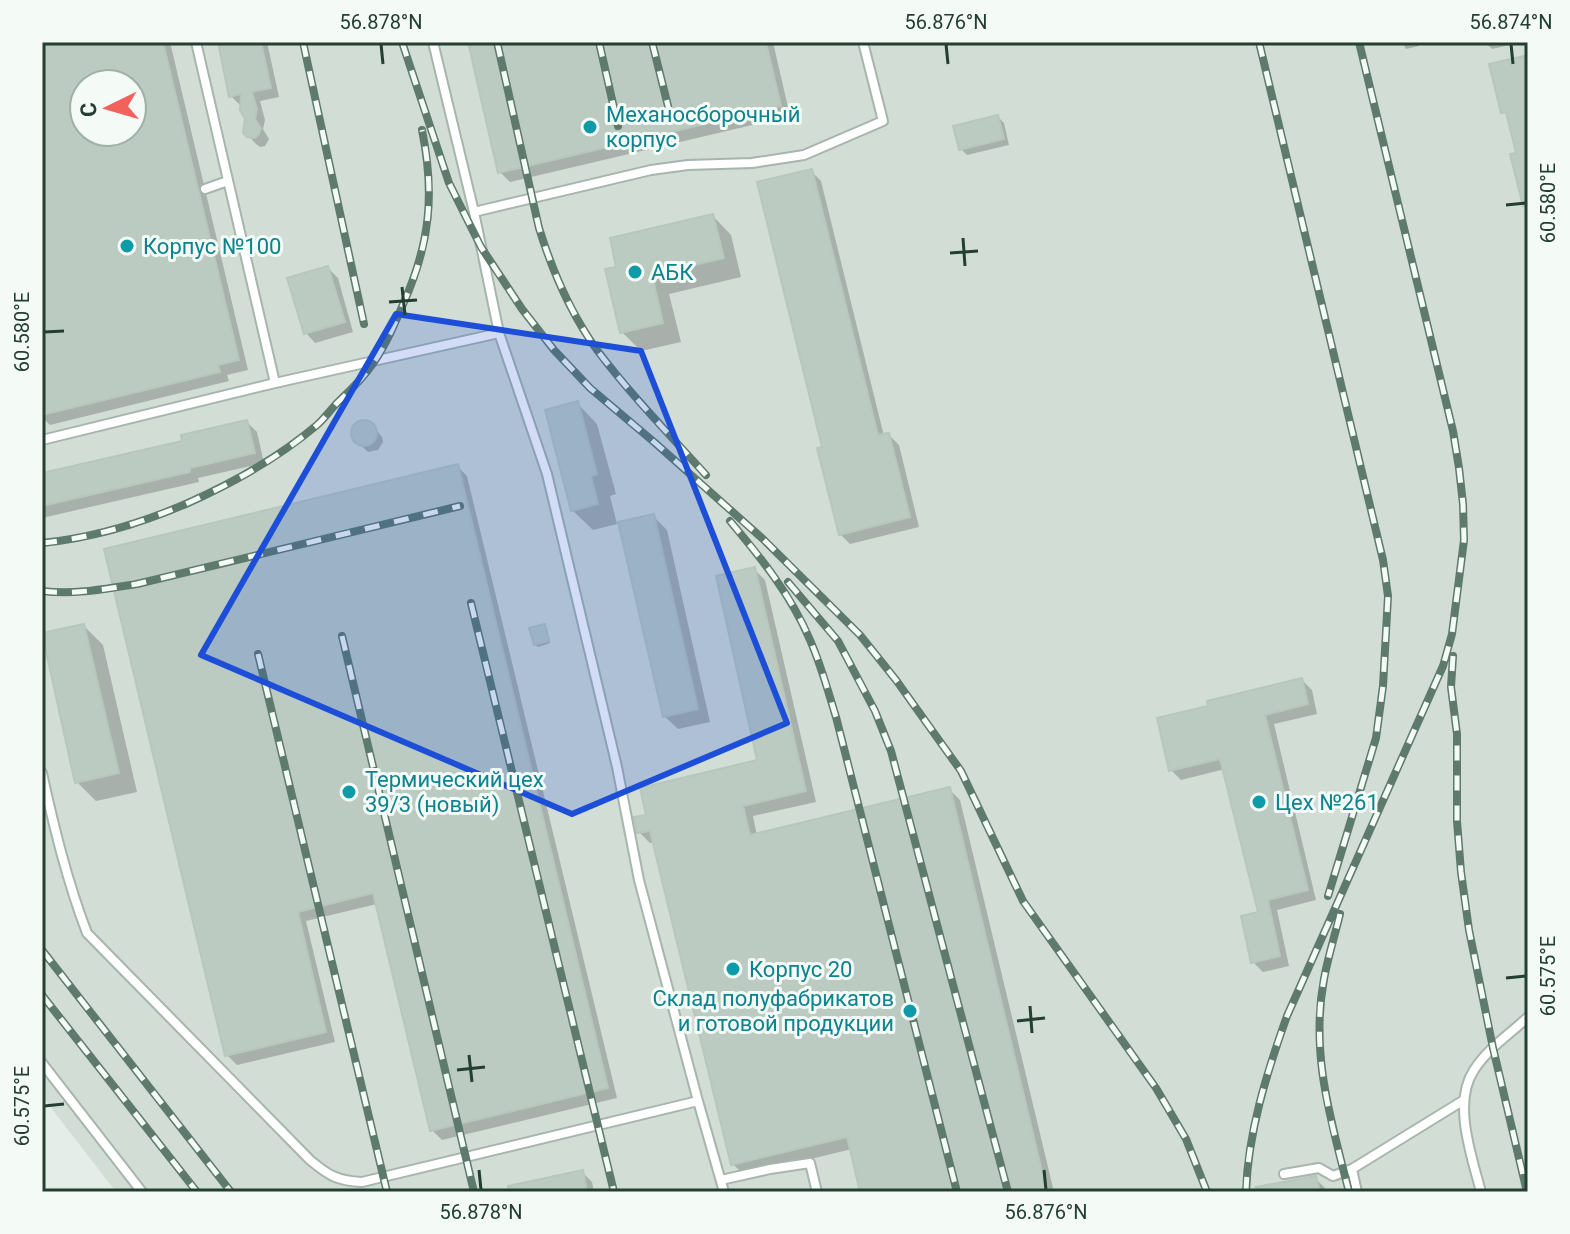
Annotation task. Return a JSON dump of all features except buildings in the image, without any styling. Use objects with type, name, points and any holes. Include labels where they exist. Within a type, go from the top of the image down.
[{"type":"lane","points":[[196,42],[275,383]]},
{"type":"lane","points":[[433,42],[499,333],[547,474],[617,767],[639,880],[724,1192]]},
{"type":"lane","points":[[474,212],[651,170],[688,165],[752,163],[804,155],[883,121],[863,42]]},
{"type":"lane","points":[[205,189],[228,181]]},
{"type":"lane","points":[[42,440],[499,333]]},
{"type":"lane","points":[[42,773],[57,839],[87,933],[328,1175],[345,1182],[362,1182],[698,1101]]},
{"type":"lane","points":[[1481,1192],[1469,1140],[1464,1100],[1467,1086],[1473,1071],[1504,1037],[1528,1017]]},
{"type":"lane","points":[[42,1063],[142,1192]]},
{"type":"lane","points":[[1284,1174],[1319,1168],[1333,1176],[1352,1169],[1464,1100]]},
{"type":"lane","points":[[721,1180],[810,1163],[817,1192]]},
{"type":"lane","points":[[1352,1169],[1357,1192]]},
{"type":"highlighted area","points":[[396,314],[641,351],[787,723],[572,814],[201,655]]},
{"type":"shaded area","points":[[42,42],[1528,42],[1528,1192],[116,1192],[42,1096]]},
{"type":"railway","points":[[303,42],[364,324]]},
{"type":"railway","points":[[402,42],[449,183],[481,247],[522,309],[554,350],[590,388],[763,539],[860,635],[896,680],[961,771],[1023,901],[1156,1088],[1186,1139],[1207,1192]]},
{"type":"railway","points":[[497,42],[539,228],[563,291],[579,322],[610,366],[706,475]]},
{"type":"railway","points":[[599,42],[618,126]]},
{"type":"railway","points":[[652,42],[671,118]]},
{"type":"railway","points":[[1259,42],[1383,560],[1388,596],[1383,686],[1376,738],[1328,896]]},
{"type":"railway","points":[[1246,1192],[1250,1147],[1260,1102],[1287,1016],[1443,666],[1452,634],[1464,540],[1463,504],[1453,431],[1359,42]]},
{"type":"railway","points":[[42,543],[135,523],[222,487],[302,437],[357,383],[387,340],[420,259],[429,197],[422,130]]},
{"type":"railway","points":[[42,591],[78,592],[137,584],[460,506]]},
{"type":"railway","points":[[730,521],[785,592],[821,668],[957,1192]]},
{"type":"railway","points":[[788,582],[838,641],[875,711],[891,751],[1008,1192]]},
{"type":"railway","points":[[471,603],[614,1192]]},
{"type":"railway","points":[[342,636],[474,1192]]},
{"type":"railway","points":[[258,654],[387,1192]]},
{"type":"railway","points":[[1453,656],[1451,687],[1457,734],[1457,821],[1469,930],[1527,1192]]},
{"type":"railway","points":[[1340,914],[1324,979],[1319,1034],[1324,1087],[1349,1192]]},
{"type":"railway","points":[[42,950],[231,1192]]},
{"type":"railway","points":[[42,995],[197,1192]]},
{"type":"place","name":"Механосборочный корпус","points":[[590,127]]},
{"type":"place","name":"Корпус №100","points":[[127,246]]},
{"type":"place","name":"АБК","points":[[635,272]]},
{"type":"place","name":"Термический цех 39/3 (новый)","points":[[349,792]]},
{"type":"place","name":"Цех №261","points":[[1259,802]]},
{"type":"place","name":"Корпус 20","points":[[733,969]]},
{"type":"place","name":"Склад полуфабрикатов и готовой продукции","points":[[910,1011]]}]
